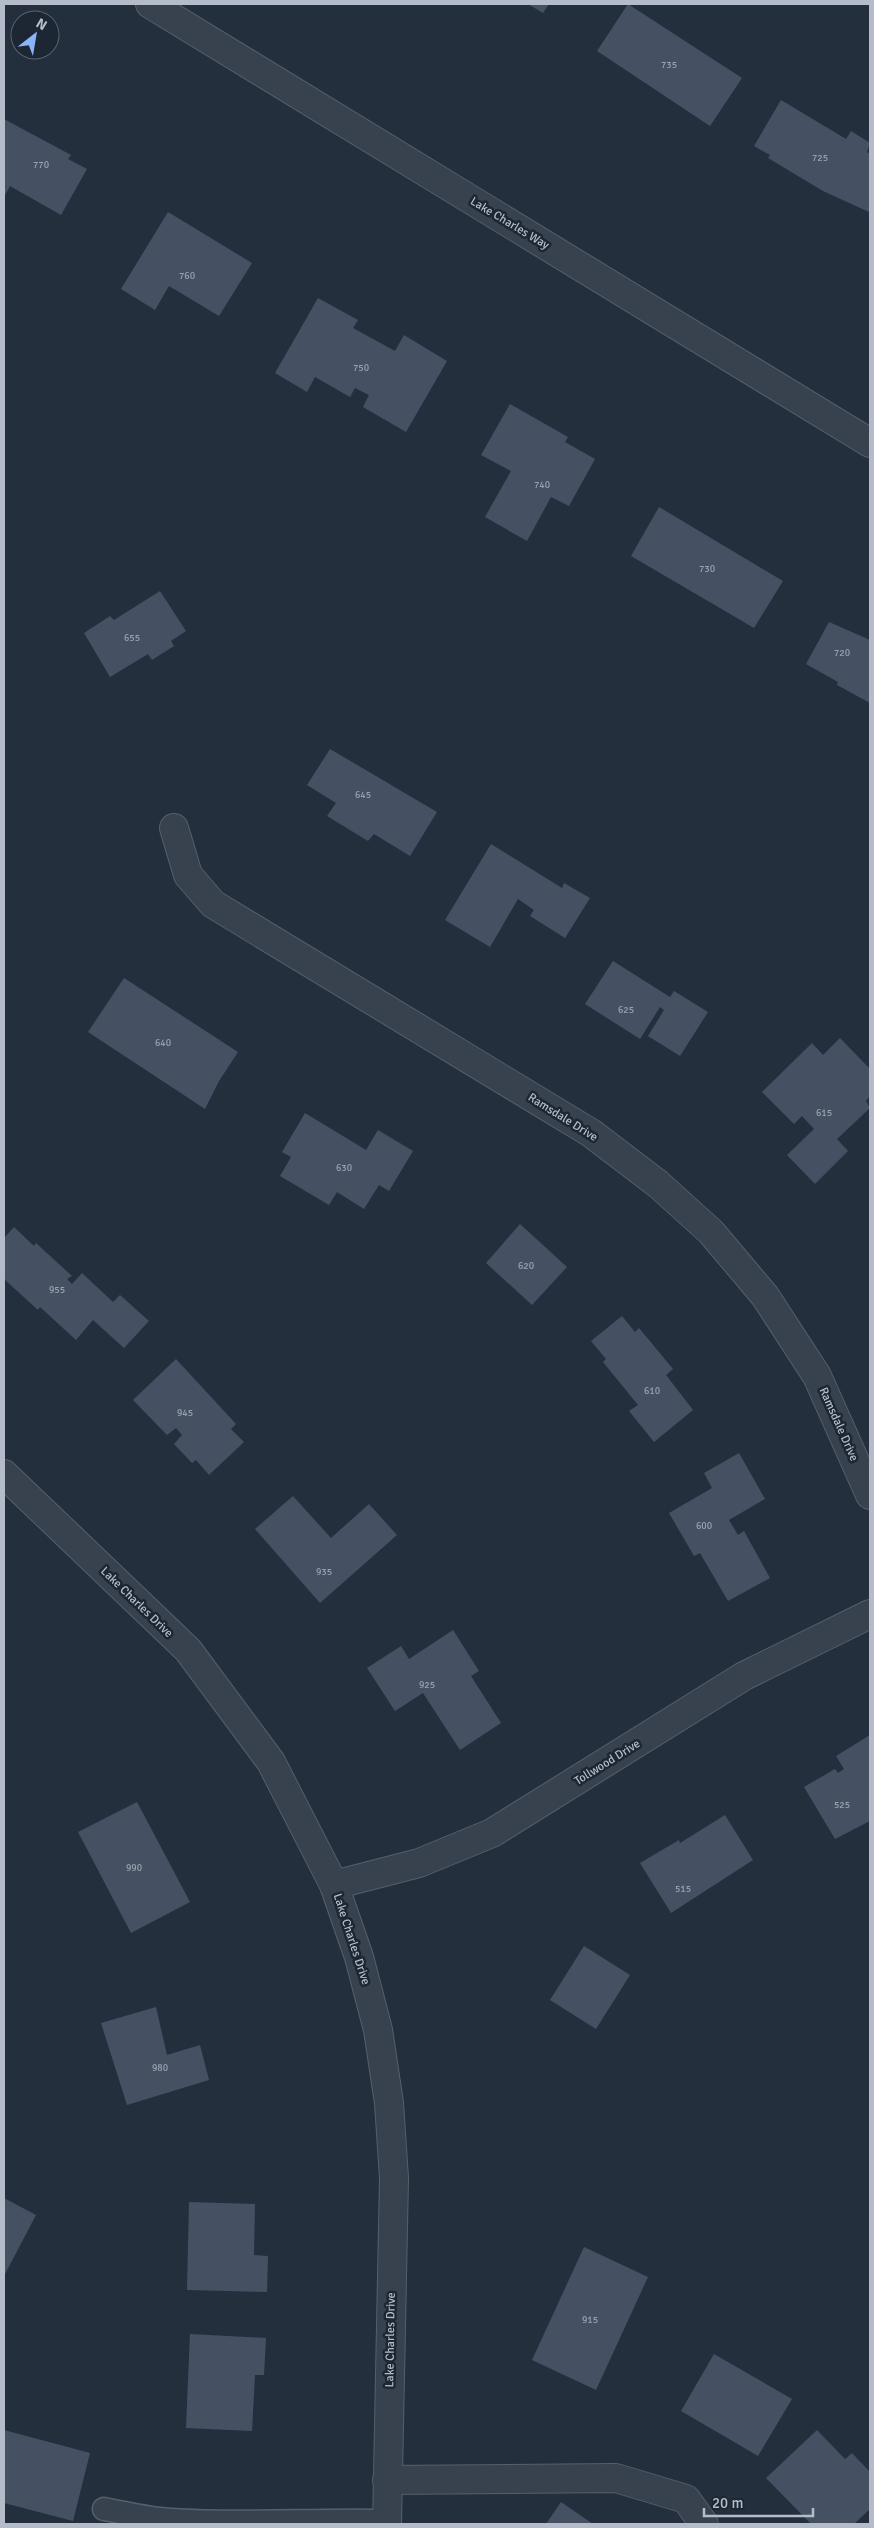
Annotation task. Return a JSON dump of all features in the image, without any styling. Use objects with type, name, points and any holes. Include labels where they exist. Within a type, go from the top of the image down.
[{"type":"street","name":"Lake Charles Way","points":[[150,4],[870,443]]},
{"type":"street","name":"Ramsdale Drive","points":[[174,828],[188,875],[213,904],[591,1133],[658,1184],[711,1232],[765,1296],[817,1376],[870,1495]]},
{"type":"street","name":"Lake Charles Drive","points":[[4,1474],[188,1650],[271,1762],[334,1885],[359,1957],[378,2030],[389,2104],[394,2178],[387,2523]]},
{"type":"street","name":"Tollwood Drive","points":[[334,1885],[419,1863],[492,1833],[744,1676],[870,1614]]},
{"type":"street","points":[[387,2480],[616,2478],[686,2499],[704,2524]]},
{"type":"lane","points":[[104,2509],[170,2520],[242,2522],[319,2519],[387,2523]]},
{"type":"building","points":[[528,4],[549,4],[543,13]]},
{"type":"building","points":[[628,4],[742,78],[710,126],[597,51]]},
{"type":"building","points":[[781,100],[846,139],[851,131],[870,143],[867,152],[870,154],[869,212],[823,191],[768,158],[770,155],[754,146]]},
{"type":"building","points":[[4,119],[71,155],[68,159],[87,169],[61,215],[10,186],[4,197]]},
{"type":"building","points":[[168,212],[252,263],[219,316],[169,286],[155,310],[121,289]]},
{"type":"building","points":[[318,298],[358,320],[353,328],[395,351],[404,335],[447,361],[406,432],[363,407],[369,395],[355,388],[350,397],[315,377],[307,392],[275,373]]},
{"type":"building","points":[[510,404],[568,437],[565,442],[595,459],[569,506],[551,497],[527,541],[485,517],[511,471],[481,455]]},
{"type":"building","points":[[659,507],[783,581],[754,628],[631,556]]},
{"type":"building","points":[[160,591],[186,631],[171,641],[174,646],[152,660],[148,654],[110,677],[84,633],[110,616],[114,620]]},
{"type":"building","points":[[829,622],[870,640],[870,703],[837,685],[838,682],[806,664]]},
{"type":"building","points":[[330,749],[437,812],[410,856],[374,834],[368,841],[327,816],[336,803],[307,785]]},
{"type":"building","points":[[491,844],[562,888],[564,883],[590,898],[565,938],[530,916],[534,910],[518,899],[490,947],[445,920]]},
{"type":"building","points":[[613,961],[670,997],[674,991],[708,1012],[680,1056],[648,1036],[664,1010],[660,1007],[640,1039],[585,1004]]},
{"type":"building","points":[[124,978],[238,1052],[219,1081],[205,1109],[88,1032]]},
{"type":"building","points":[[840,1038],[870,1069],[870,1096],[866,1101],[870,1108],[837,1139],[848,1151],[815,1184],[787,1155],[814,1129],[802,1116],[794,1124],[762,1092],[812,1043],[823,1055]]},
{"type":"building","points":[[305,1113],[366,1150],[378,1130],[413,1151],[389,1191],[379,1185],[364,1209],[337,1192],[329,1205],[280,1176],[291,1157],[282,1152]]},
{"type":"building","points":[[520,1224],[567,1267],[532,1305],[486,1263]]},
{"type":"building","points":[[14,1227],[34,1246],[36,1243],[72,1276],[67,1279],[72,1284],[82,1273],[113,1302],[120,1295],[149,1321],[124,1348],[93,1320],[76,1340],[40,1307],[38,1310],[4,1279],[4,1238]]},
{"type":"building","points":[[622,1316],[635,1332],[639,1328],[673,1369],[666,1375],[693,1410],[654,1442],[629,1411],[638,1405],[603,1362],[606,1359],[591,1341]]},
{"type":"building","points":[[176,1359],[236,1424],[231,1429],[244,1442],[209,1475],[196,1460],[192,1463],[174,1444],[182,1435],[176,1428],[167,1435],[133,1400]]},
{"type":"building","points":[[739,1453],[765,1499],[729,1520],[738,1535],[744,1531],[770,1578],[728,1601],[700,1553],[694,1556],[669,1513],[712,1488],[704,1473]]},
{"type":"building","points":[[293,1496],[331,1538],[369,1504],[397,1535],[320,1603],[255,1529]]},
{"type":"building","points":[[453,1630],[479,1671],[471,1676],[501,1723],[460,1750],[423,1693],[395,1711],[367,1668],[401,1646],[409,1659]]},
{"type":"building","points":[[870,1735],[870,1821],[835,1839],[804,1787],[835,1769],[838,1773],[844,1769],[836,1756]]},
{"type":"building","points":[[137,1802],[190,1902],[131,1933],[78,1832]]},
{"type":"building","points":[[725,1815],[753,1860],[671,1913],[640,1863],[679,1840],[680,1843]]},
{"type":"building","points":[[584,1946],[630,1975],[596,2029],[550,2000]]},
{"type":"building","points":[[156,2007],[167,2055],[200,2045],[209,2080],[127,2105],[101,2023]]},
{"type":"building","points":[[4,2198],[36,2215],[4,2276]]},
{"type":"building","points":[[189,2202],[255,2204],[254,2255],[268,2256],[267,2292],[187,2290]]},
{"type":"building","points":[[584,2247],[648,2277],[596,2390],[532,2360]]},
{"type":"building","points":[[190,2334],[266,2338],[264,2375],[255,2375],[252,2431],[186,2428]]},
{"type":"building","points":[[714,2354],[792,2399],[758,2456],[681,2411]]},
{"type":"building","points":[[4,2430],[90,2453],[73,2521],[4,2503]]},
{"type":"building","points":[[817,2430],[845,2459],[852,2453],[870,2472],[870,2509],[854,2524],[811,2524],[766,2478]]},
{"type":"building","points":[[561,2502],[593,2524],[546,2524]]}]
